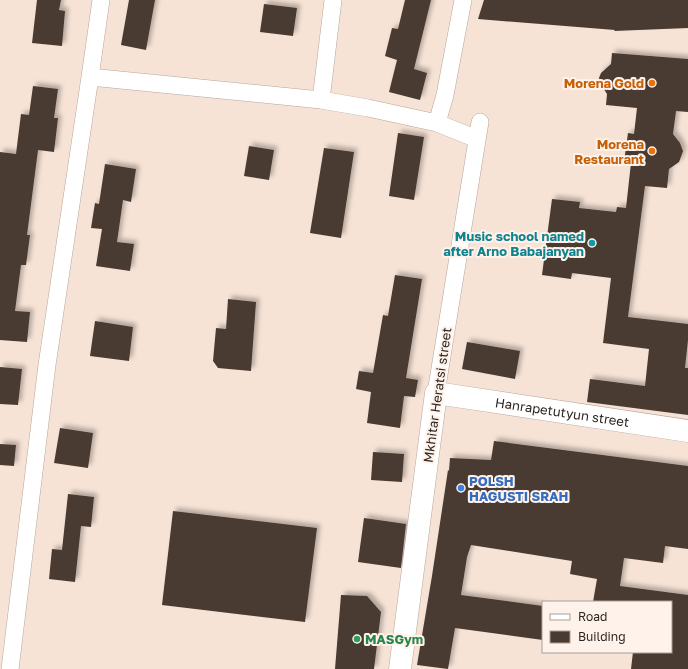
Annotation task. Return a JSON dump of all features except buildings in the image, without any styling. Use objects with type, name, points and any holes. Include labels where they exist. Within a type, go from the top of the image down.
[{"type":"street","points":[[10,669],[47,365],[101,0]]},
{"type":"street","points":[[321,100],[333,0]]},
{"type":"street","points":[[437,123],[445,95],[463,0]]},
{"type":"street","points":[[90,78],[321,100],[368,108],[437,123],[477,139]]},
{"type":"street","name":"Mkhitar Heratsi street","points":[[400,669],[436,393],[480,122]]},
{"type":"street","name":"Hanrapetutyun street","points":[[436,393],[688,431]]},
{"type":"place","name":"Morena Gold","points":[[652,83]]},
{"type":"place","name":"Morena Restaurant","points":[[652,151]]},
{"type":"place","name":"Music school named after Arno Babajanyan","points":[[592,243]]},
{"type":"place","name":"POLSH HAGUSTI SRAH","points":[[461,488]]},
{"type":"place","name":"MASGym","points":[[357,639]]}]
